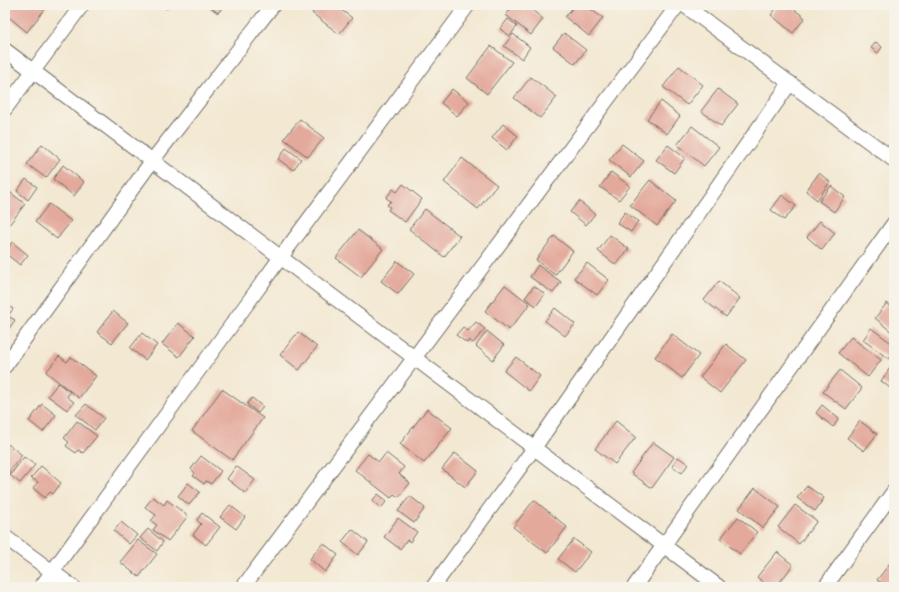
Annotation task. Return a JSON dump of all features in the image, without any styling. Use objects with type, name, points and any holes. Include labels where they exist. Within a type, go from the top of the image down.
[{"type":"street","points":[[5,109],[82,5]]},
{"type":"street","points":[[5,366],[152,161],[273,5]]},
{"type":"street","points":[[41,587],[280,257],[468,5]]},
{"type":"street","points":[[244,587],[678,5]]},
{"type":"street","points":[[684,5],[894,160]]},
{"type":"street","points":[[5,50],[719,587]]},
{"type":"street","points":[[433,587],[534,448],[790,83]]},
{"type":"street","points":[[634,587],[894,223]]},
{"type":"street","points":[[825,587],[894,491]]},
{"type":"street","points":[[5,537],[73,587]]},
{"type":"building","points":[[8,5],[48,5],[27,32],[5,14],[5,9]]},
{"type":"building","points":[[162,5],[171,5],[167,9]]},
{"type":"building","points":[[207,5],[224,5],[218,13]]},
{"type":"building","points":[[318,5],[335,5],[352,18],[339,34],[312,13]]},
{"type":"building","points":[[514,5],[526,5],[543,19],[531,35],[506,15]]},
{"type":"building","points":[[575,5],[585,5],[603,18],[589,36],[565,17]]},
{"type":"building","points":[[779,5],[789,5],[805,18],[793,33],[771,15]]},
{"type":"building","points":[[508,19],[517,26],[510,36],[500,29]]},
{"type":"building","points":[[894,22],[894,31],[890,28]]},
{"type":"building","points":[[564,33],[586,50],[575,64],[553,47]]},
{"type":"building","points":[[513,34],[530,47],[522,59],[504,46]]},
{"type":"building","points":[[876,42],[882,47],[878,53],[871,48]]},
{"type":"building","points":[[491,46],[512,62],[487,94],[467,78]]},
{"type":"building","points":[[679,66],[703,85],[687,105],[663,87]]},
{"type":"building","points":[[531,77],[557,97],[540,118],[514,98]]},
{"type":"building","points":[[452,89],[469,102],[457,116],[441,103]]},
{"type":"building","points":[[718,89],[738,104],[721,126],[701,111]]},
{"type":"building","points":[[661,101],[680,116],[667,134],[647,119]]},
{"type":"building","points":[[300,119],[324,138],[308,157],[284,139]]},
{"type":"building","points":[[503,124],[518,136],[507,150],[492,138]]},
{"type":"building","points":[[692,126],[719,147],[704,166],[677,145]]},
{"type":"building","points":[[42,144],[60,159],[46,178],[27,164]]},
{"type":"building","points":[[622,144],[644,161],[631,177],[609,160]]},
{"type":"building","points":[[668,145],[685,158],[674,173],[656,160]]},
{"type":"building","points":[[286,148],[301,159],[293,170],[278,159]]},
{"type":"building","points":[[462,158],[497,185],[478,209],[444,182]]},
{"type":"building","points":[[63,165],[84,182],[74,196],[53,179]]},
{"type":"building","points":[[611,172],[630,186],[619,200],[600,187]]},
{"type":"building","points":[[819,173],[830,182],[817,200],[806,191]]},
{"type":"building","points":[[26,179],[37,187],[28,200],[17,191]]},
{"type":"building","points":[[650,180],[676,201],[657,226],[630,205]]},
{"type":"building","points":[[403,184],[422,199],[405,222],[388,210],[390,207],[387,205],[391,201],[386,198],[393,189],[397,192]]},
{"type":"building","points":[[831,186],[845,197],[834,212],[819,201]]},
{"type":"building","points":[[6,189],[25,204],[9,225],[5,222]]},
{"type":"building","points":[[782,195],[796,206],[784,220],[771,210]]},
{"type":"building","points":[[579,201],[595,214],[586,225],[570,212]]},
{"type":"building","points":[[49,204],[71,221],[57,239],[35,222]]},
{"type":"building","points":[[425,209],[460,236],[444,257],[409,229]]},
{"type":"building","points":[[625,212],[638,221],[631,232],[617,223]]},
{"type":"building","points":[[820,221],[835,233],[822,250],[807,237]]},
{"type":"building","points":[[358,230],[383,249],[361,277],[336,258]]},
{"type":"building","points":[[610,235],[629,249],[616,265],[598,251]]},
{"type":"building","points":[[554,236],[573,251],[555,275],[536,260]]},
{"type":"building","points":[[12,242],[28,255],[20,265],[5,253]]},
{"type":"building","points":[[397,261],[414,274],[398,294],[381,281]]},
{"type":"building","points":[[587,263],[609,280],[597,295],[574,278]]},
{"type":"building","points":[[538,265],[561,282],[553,293],[530,277]]},
{"type":"building","points":[[719,281],[740,298],[726,317],[704,300]]},
{"type":"building","points":[[505,285],[530,304],[509,330],[485,311]]},
{"type":"building","points":[[534,286],[545,294],[536,306],[525,298]]},
{"type":"building","points":[[5,303],[13,309],[8,316],[15,320],[8,330],[5,328]]},
{"type":"building","points":[[887,303],[894,309],[894,334],[875,318]]},
{"type":"building","points":[[555,308],[575,324],[565,336],[545,321]]},
{"type":"building","points":[[113,311],[128,323],[112,343],[97,332]]},
{"type":"building","points":[[476,322],[485,329],[473,343],[469,340],[467,343],[456,335],[463,327],[468,331]]},
{"type":"building","points":[[178,323],[195,336],[179,357],[162,344]]},
{"type":"building","points":[[871,328],[894,345],[894,352],[889,359],[863,340]]},
{"type":"building","points":[[487,331],[504,345],[493,360],[476,346]]},
{"type":"building","points":[[298,332],[317,347],[299,370],[280,355]]},
{"type":"building","points":[[142,333],[157,345],[145,360],[130,348]]},
{"type":"building","points":[[672,334],[699,355],[682,378],[655,357]]},
{"type":"building","points":[[851,337],[881,360],[868,377],[838,353]]},
{"type":"building","points":[[726,344],[746,360],[720,393],[700,377]]},
{"type":"building","points":[[59,356],[67,362],[71,357],[96,376],[79,398],[46,372]]},
{"type":"building","points":[[516,357],[540,376],[529,391],[504,371]]},
{"type":"building","points":[[894,362],[894,391],[881,381]]},
{"type":"building","points":[[840,370],[862,388],[846,409],[823,392]]},
{"type":"building","points":[[58,383],[70,392],[67,397],[74,402],[67,410],[48,396]]},
{"type":"building","points":[[222,389],[263,418],[232,460],[192,431]]},
{"type":"building","points":[[252,398],[263,407],[258,413],[247,404]]},
{"type":"building","points":[[42,404],[56,415],[43,432],[29,421]]},
{"type":"building","points":[[86,404],[104,418],[95,430],[76,415]]},
{"type":"building","points":[[822,405],[839,419],[833,427],[816,413]]},
{"type":"building","points":[[427,409],[452,428],[424,463],[400,444]]},
{"type":"building","points":[[77,421],[97,436],[83,453],[78,450],[76,453],[66,446],[69,442],[64,438]]},
{"type":"building","points":[[616,421],[636,437],[615,464],[595,449]]},
{"type":"building","points":[[860,421],[877,434],[864,451],[847,438]]},
{"type":"building","points":[[5,442],[22,455],[5,477]]},
{"type":"building","points":[[653,442],[674,457],[652,488],[631,473]]},
{"type":"building","points":[[386,453],[404,467],[399,474],[410,483],[399,497],[394,494],[391,498],[355,470],[368,454],[379,462]]},
{"type":"building","points":[[455,453],[478,471],[465,487],[442,469]]},
{"type":"building","points":[[201,456],[221,471],[211,484],[206,481],[204,484],[193,476],[195,473],[191,469]]},
{"type":"building","points":[[24,457],[35,465],[20,483],[10,475]]},
{"type":"building","points":[[678,457],[688,464],[682,473],[672,466]]},
{"type":"building","points":[[41,466],[61,483],[53,494],[50,492],[45,498],[33,488],[38,482],[31,478]]},
{"type":"building","points":[[236,466],[255,480],[245,493],[227,479]]},
{"type":"building","points":[[188,483],[200,492],[189,505],[178,496]]},
{"type":"building","points":[[807,486],[824,498],[815,511],[797,498]]},
{"type":"building","points":[[755,488],[780,507],[763,528],[739,509]]},
{"type":"building","points":[[378,494],[387,501],[381,508],[372,501]]},
{"type":"building","points":[[410,496],[425,508],[414,523],[398,511]]},
{"type":"building","points":[[153,497],[164,505],[167,500],[188,516],[168,541],[153,530],[157,525],[151,521],[156,515],[145,507]]},
{"type":"building","points":[[534,500],[567,527],[547,553],[513,527]]},
{"type":"building","points":[[230,505],[245,517],[236,529],[220,517]]},
{"type":"building","points":[[795,505],[817,521],[799,544],[778,527]]},
{"type":"building","points":[[202,513],[220,527],[206,545],[193,535],[201,524],[197,520]]},
{"type":"building","points":[[738,517],[757,532],[740,554],[720,539]]},
{"type":"building","points":[[398,518],[417,532],[410,542],[407,540],[400,549],[384,537]]},
{"type":"building","points":[[121,522],[137,535],[129,544],[114,531]]},
{"type":"building","points":[[148,529],[163,542],[157,551],[140,538]]},
{"type":"building","points":[[352,529],[368,542],[358,555],[342,542]]},
{"type":"building","points":[[574,539],[591,552],[575,572],[558,559]]},
{"type":"building","points":[[138,540],[157,554],[139,577],[120,562]]},
{"type":"building","points":[[323,543],[338,555],[325,572],[310,559]]},
{"type":"building","points":[[777,552],[793,565],[776,587],[769,587],[757,577]]},
{"type":"building","points":[[894,558],[894,587],[886,587],[877,580]]}]
